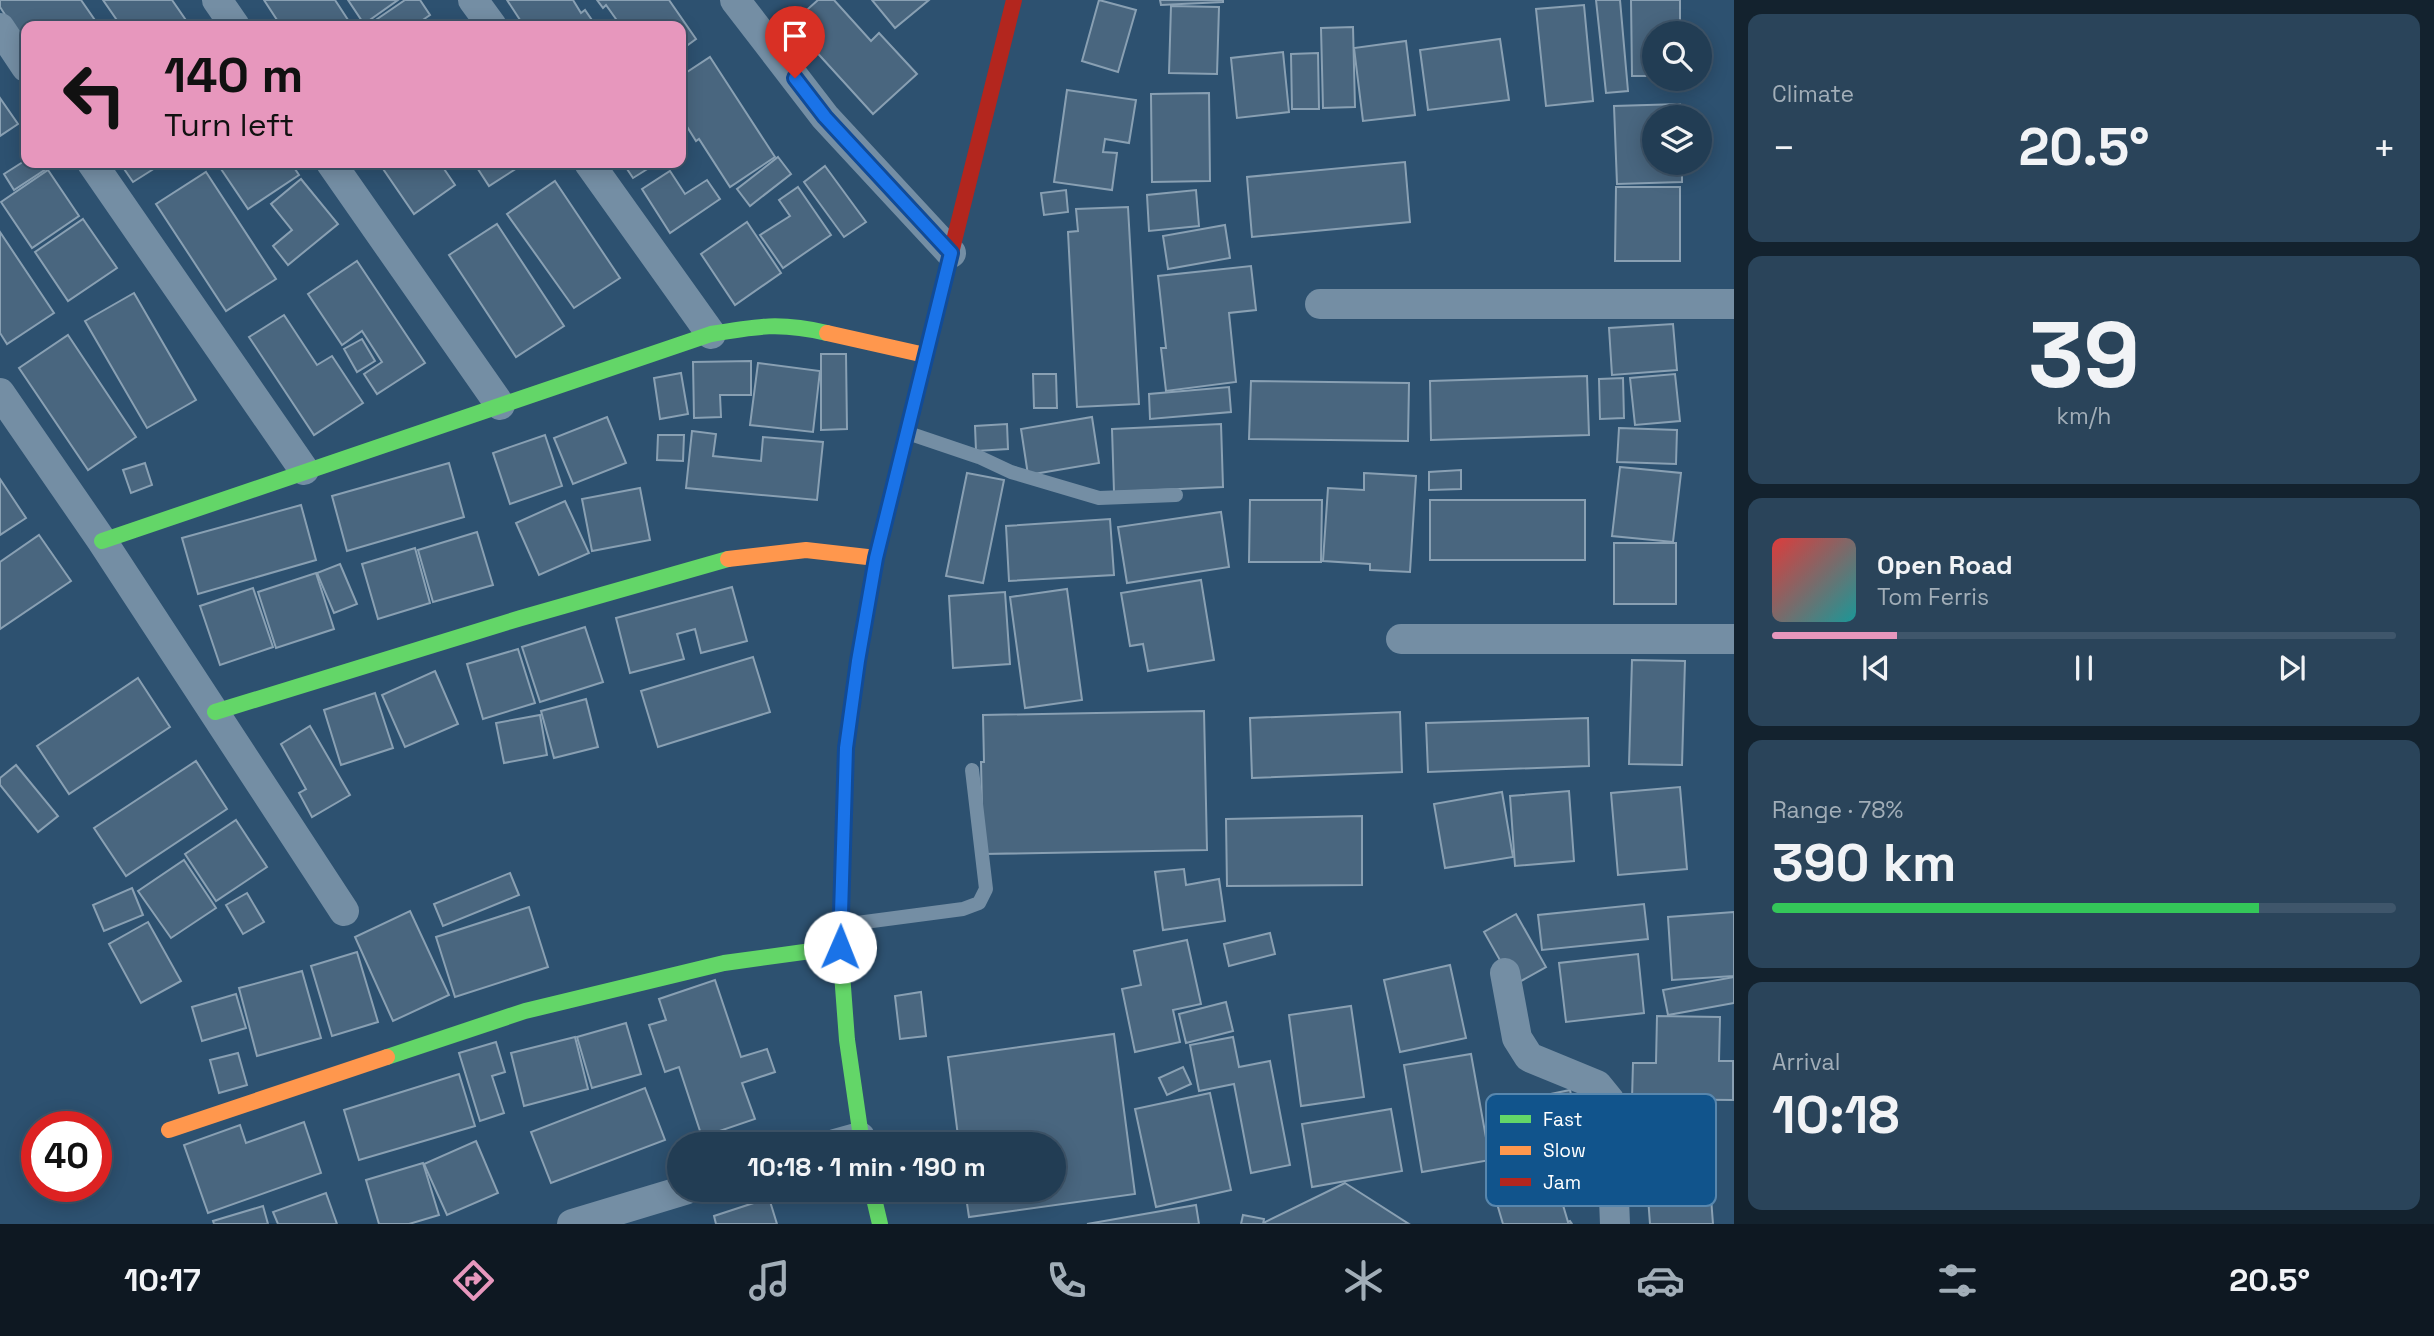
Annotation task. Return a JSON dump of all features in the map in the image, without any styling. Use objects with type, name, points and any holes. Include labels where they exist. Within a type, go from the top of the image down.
[{"type":"street","points":[[217,0],[232,21]]},
{"type":"street","points":[[473,0],[488,21]]},
{"type":"street","points":[[735,0],[825,117],[951,253]]},
{"type":"street","points":[[852,1132],[840,925],[846,748],[858,661],[876,558],[1014,0]]},
{"type":"street","points":[[0,29],[21,60]]},
{"type":"street","points":[[95,168],[304,470]]},
{"type":"street","points":[[334,168],[500,405]]},
{"type":"street","points":[[593,168],[711,334]]},
{"type":"street","points":[[1320,304],[1734,304]]},
{"type":"street","points":[[102,541],[304,470],[711,334],[765,325],[801,327],[925,355]]},
{"type":"street","points":[[0,393],[102,541],[344,911]]},
{"type":"street","points":[[215,712],[521,618],[737,556],[806,550],[876,558]]},
{"type":"street","points":[[1401,639],[1734,639]]},
{"type":"street","points":[[169,1130],[525,1011],[724,963],[840,947]]},
{"type":"street","points":[[1505,973],[1517,1038],[1529,1057],[1597,1085],[1604,1094]]},
{"type":"street","points":[[572,1224],[667,1195]]},
{"type":"street","points":[[875,1202],[880,1224]]},
{"type":"street","points":[[1614,1206],[1615,1224]]},
{"type":"lane","points":[[906,433],[979,457],[1011,472],[1099,498],[1176,495]]},
{"type":"lane","points":[[840,925],[963,909],[979,903],[986,889],[972,770]]},
{"type":"building","points":[[0,0],[81,0],[96,21],[21,21],[21,39],[0,7]]},
{"type":"building","points":[[103,0],[172,0],[187,21],[118,21]]},
{"type":"building","points":[[264,0],[335,0],[349,21],[278,21]]},
{"type":"building","points":[[348,0],[398,0],[368,21],[362,21]]},
{"type":"building","points":[[405,0],[420,0],[430,15],[421,21],[374,21]]},
{"type":"building","points":[[507,0],[573,0],[581,13],[585,10],[593,21],[521,21]]},
{"type":"building","points":[[597,0],[669,0],[684,21],[617,21],[606,5],[603,8]]},
{"type":"building","points":[[818,0],[834,0],[871,41],[879,33],[917,74],[873,114],[791,24]]},
{"type":"building","points":[[872,0],[929,0],[895,28]]},
{"type":"building","points":[[1099,0],[1136,10],[1118,72],[1082,61]]},
{"type":"building","points":[[1160,0],[1223,0],[1223,2],[1161,5]]},
{"type":"building","points":[[1596,0],[1620,0],[1628,91],[1606,93]]},
{"type":"building","points":[[1631,0],[1680,0],[1680,21],[1642,21],[1642,76],[1632,76]]},
{"type":"building","points":[[1584,5],[1593,101],[1546,106],[1536,9]]},
{"type":"building","points":[[1171,6],[1219,7],[1217,74],[1169,73]]},
{"type":"building","points":[[686,25],[696,39],[686,46]]},
{"type":"building","points":[[1353,27],[1355,107],[1323,108],[1321,28]]},
{"type":"building","points":[[1500,39],[1509,100],[1428,110],[1420,50]]},
{"type":"building","points":[[1406,41],[1415,115],[1363,121],[1354,48]]},
{"type":"building","points":[[1283,52],[1289,112],[1237,118],[1231,58]]},
{"type":"building","points":[[1318,53],[1319,109],[1292,109],[1291,54]]},
{"type":"building","points":[[710,57],[775,157],[730,187],[699,139],[696,141],[686,125],[686,73]]},
{"type":"building","points":[[1067,90],[1136,100],[1129,143],[1105,139],[1103,152],[1117,153],[1112,190],[1054,182]]},
{"type":"building","points":[[1209,93],[1210,181],[1152,182],[1151,94]]},
{"type":"building","points":[[0,98],[18,124],[0,136]]},
{"type":"building","points":[[1642,105],[1642,175],[1682,175],[1682,182],[1617,184],[1614,106]]},
{"type":"building","points":[[778,157],[791,174],[750,206],[737,189]]},
{"type":"building","points":[[1405,162],[1410,222],[1252,237],[1247,177]]},
{"type":"building","points":[[21,163],[21,168],[46,169],[14,190],[4,174]]},
{"type":"building","points":[[825,166],[866,222],[844,237],[804,182]]},
{"type":"building","points":[[123,168],[155,168],[133,182]]},
{"type":"building","points":[[220,168],[294,168],[299,175],[248,209]]},
{"type":"building","points":[[382,168],[443,168],[455,185],[414,214]]},
{"type":"building","points":[[477,168],[517,168],[489,186]]},
{"type":"building","points":[[626,168],[649,168],[633,178]]},
{"type":"building","points":[[48,170],[79,216],[32,248],[1,202]]},
{"type":"building","points":[[670,171],[685,194],[707,180],[720,199],[670,233],[642,189]]},
{"type":"building","points":[[206,172],[276,279],[226,311],[156,204]]},
{"type":"building","points":[[301,179],[338,224],[288,265],[273,246],[292,230],[271,204]]},
{"type":"building","points":[[555,181],[620,278],[574,308],[507,214]]},
{"type":"building","points":[[798,187],[831,235],[783,268],[760,235],[790,216],[779,200]]},
{"type":"building","points":[[1616,187],[1680,187],[1680,261],[1615,261]]},
{"type":"building","points":[[1066,190],[1068,212],[1044,215],[1041,193]]},
{"type":"building","points":[[1196,190],[1199,226],[1149,231],[1147,195]]},
{"type":"building","points":[[1128,207],[1139,404],[1077,407],[1068,232],[1078,231],[1076,209]]},
{"type":"building","points":[[83,219],[117,268],[68,301],[35,252]]},
{"type":"building","points":[[747,222],[781,273],[735,305],[701,254]]},
{"type":"building","points":[[497,224],[564,326],[516,357],[449,255]]},
{"type":"building","points":[[1225,225],[1230,258],[1168,269],[1163,236]]},
{"type":"building","points":[[0,232],[54,313],[7,344],[0,333]]},
{"type":"building","points":[[357,261],[425,363],[377,394],[364,374],[382,362],[362,331],[342,345],[308,294]]},
{"type":"building","points":[[1251,266],[1256,310],[1229,313],[1236,382],[1166,391],[1161,348],[1166,348],[1158,276]]},
{"type":"building","points":[[134,293],[196,400],[147,428],[85,321]]},
{"type":"building","points":[[284,315],[317,365],[332,356],[363,403],[314,435],[249,337]]},
{"type":"building","points":[[1673,324],[1677,370],[1612,375],[1609,328]]},
{"type":"building","points":[[68,335],[136,437],[88,470],[19,368]]},
{"type":"building","points":[[362,339],[375,361],[357,372],[344,349]]},
{"type":"building","points":[[821,354],[846,354],[847,429],[821,430]]},
{"type":"building","points":[[751,361],[751,395],[720,395],[721,417],[694,418],[693,362]]},
{"type":"building","points":[[758,363],[820,371],[813,432],[750,425]]},
{"type":"building","points":[[681,373],[688,414],[660,419],[654,378]]},
{"type":"building","points":[[1033,374],[1056,374],[1057,408],[1034,408]]},
{"type":"building","points":[[1675,374],[1680,421],[1635,425],[1630,378]]},
{"type":"building","points":[[1587,376],[1589,435],[1431,440],[1430,381]]},
{"type":"building","points":[[1623,378],[1624,418],[1600,419],[1599,379]]},
{"type":"building","points":[[1251,381],[1409,383],[1408,441],[1249,439]]},
{"type":"building","points":[[1229,387],[1231,412],[1150,419],[1149,394]]},
{"type":"building","points":[[607,417],[626,463],[573,484],[554,438]]},
{"type":"building","points":[[1092,417],[1099,463],[1028,475],[1021,429]]},
{"type":"building","points":[[1007,424],[1008,449],[976,451],[975,426]]},
{"type":"building","points":[[1221,424],[1223,487],[1114,492],[1112,429]]},
{"type":"building","points":[[1619,428],[1677,430],[1676,464],[1617,462]]},
{"type":"building","points":[[692,431],[716,434],[713,456],[761,461],[763,437],[823,442],[817,500],[686,488]]},
{"type":"building","points":[[545,435],[562,486],[510,504],[493,453]]},
{"type":"building","points":[[658,435],[684,435],[683,461],[657,460]]},
{"type":"building","points":[[145,463],[152,485],[131,493],[123,470]]},
{"type":"building","points":[[449,463],[464,517],[347,551],[332,496]]},
{"type":"building","points":[[1620,467],[1681,473],[1673,542],[1612,536]]},
{"type":"building","points":[[1461,470],[1461,489],[1429,490],[1429,472]]},
{"type":"building","points":[[967,473],[1004,480],[983,583],[946,576]]},
{"type":"building","points":[[1364,473],[1416,476],[1410,572],[1370,570],[1370,564],[1323,561],[1328,488],[1364,490]]},
{"type":"building","points":[[0,479],[26,518],[0,535]]},
{"type":"building","points":[[640,488],[650,540],[592,551],[582,499]]},
{"type":"building","points":[[1250,500],[1322,500],[1321,562],[1249,562]]},
{"type":"building","points":[[1430,500],[1585,500],[1585,560],[1430,560]]},
{"type":"building","points":[[565,501],[589,553],[539,575],[516,523]]},
{"type":"building","points":[[301,505],[316,560],[198,594],[182,538]]},
{"type":"building","points":[[1221,512],[1229,567],[1127,583],[1118,527]]},
{"type":"building","points":[[1110,519],[1114,575],[1009,581],[1006,526]]},
{"type":"building","points":[[477,532],[493,585],[433,602],[418,550]]},
{"type":"building","points":[[39,535],[71,581],[0,629],[0,562]]},
{"type":"building","points":[[1614,543],[1676,543],[1676,604],[1614,604]]},
{"type":"building","points":[[415,548],[430,603],[378,619],[362,564]]},
{"type":"building","points":[[340,564],[357,604],[334,613],[317,573]]},
{"type":"building","points":[[316,573],[334,629],[276,648],[258,592]]},
{"type":"building","points":[[1201,580],[1214,660],[1148,671],[1143,644],[1130,646],[1121,593]]},
{"type":"building","points":[[732,587],[747,641],[701,653],[695,629],[677,634],[684,659],[630,673],[616,618]]},
{"type":"building","points":[[253,588],[273,647],[220,665],[200,606]]},
{"type":"building","points":[[1067,589],[1082,700],[1025,708],[1010,597]]},
{"type":"building","points":[[1005,592],[1010,664],[953,668],[949,596]]},
{"type":"building","points":[[585,627],[603,682],[540,702],[522,647]]},
{"type":"building","points":[[518,649],[535,703],[483,719],[467,664]]},
{"type":"building","points":[[753,657],[770,712],[658,747],[641,691]]},
{"type":"building","points":[[1632,660],[1685,661],[1682,765],[1629,764]]},
{"type":"building","points":[[435,671],[458,724],[405,747],[382,695]]},
{"type":"building","points":[[138,678],[170,727],[69,794],[37,746]]},
{"type":"building","points":[[375,693],[393,748],[341,765],[324,710]]},
{"type":"building","points":[[586,699],[598,747],[554,758],[541,711]]},
{"type":"building","points":[[1204,711],[1207,850],[983,854],[983,715]]},
{"type":"building","points":[[1400,712],[1402,772],[1252,778],[1250,718]]},
{"type":"building","points":[[540,715],[547,755],[504,763],[496,723]]},
{"type":"building","points":[[1588,718],[1589,766],[1428,772],[1426,723]]},
{"type":"building","points":[[310,726],[350,795],[312,817],[299,793],[306,789],[281,744]]},
{"type":"building","points":[[196,761],[227,809],[126,876],[94,828]]},
{"type":"building","points":[[16,765],[58,816],[38,832],[0,785],[0,778]]},
{"type":"building","points":[[1680,787],[1687,869],[1618,875],[1611,793]]},
{"type":"building","points":[[1569,791],[1574,861],[1515,866],[1510,796]]},
{"type":"building","points":[[1502,792],[1513,857],[1445,868],[1434,804]]},
{"type":"building","points":[[1362,816],[1362,885],[1227,886],[1226,819]]},
{"type":"building","points":[[236,820],[267,867],[216,901],[185,854]]},
{"type":"building","points":[[184,860],[216,908],[171,938],[138,891]]},
{"type":"building","points":[[1184,869],[1186,885],[1219,879],[1225,921],[1163,930],[1155,872]]},
{"type":"building","points":[[510,873],[519,895],[443,926],[434,904]]},
{"type":"building","points":[[132,888],[143,915],[104,931],[93,905]]},
{"type":"building","points":[[247,893],[264,922],[243,934],[226,905]]},
{"type":"building","points":[[1644,904],[1648,939],[1542,950],[1538,915]]},
{"type":"building","points":[[529,907],[548,967],[455,997],[436,937]]},
{"type":"building","points":[[410,911],[449,995],[393,1021],[355,937]]},
{"type":"building","points":[[1734,912],[1734,976],[1672,980],[1668,917]]},
{"type":"building","points":[[1516,914],[1546,967],[1514,985],[1484,932]]},
{"type":"building","points":[[148,922],[181,981],[141,1003],[109,944]]},
{"type":"building","points":[[1270,933],[1275,954],[1229,966],[1224,944]]},
{"type":"building","points":[[1187,940],[1201,1004],[1173,1010],[1180,1042],[1135,1052],[1122,989],[1141,985],[1134,951]]},
{"type":"building","points":[[357,952],[378,1022],[332,1036],[311,966]]},
{"type":"building","points":[[1638,954],[1644,1013],[1566,1022],[1559,963]]},
{"type":"building","points":[[1450,965],[1466,1038],[1400,1052],[1384,980]]},
{"type":"building","points":[[302,971],[321,1038],[257,1056],[239,988]]},
{"type":"building","points":[[1734,977],[1734,1003],[1668,1015],[1663,990]]},
{"type":"building","points":[[715,980],[741,1057],[767,1049],[775,1072],[742,1083],[755,1119],[717,1132],[700,1132],[679,1067],[665,1072],[649,1025],[666,1020],[659,999]]},
{"type":"building","points":[[921,992],[926,1036],[900,1039],[895,996]]},
{"type":"building","points":[[236,994],[246,1028],[202,1041],[192,1007]]},
{"type":"building","points":[[1226,1002],[1233,1031],[1186,1043],[1179,1014]]},
{"type":"building","points":[[1351,1006],[1364,1097],[1301,1106],[1289,1015]]},
{"type":"building","points":[[1657,1016],[1720,1017],[1719,1061],[1733,1061],[1733,1100],[1716,1100],[1716,1094],[1632,1094],[1633,1063],[1656,1063]]},
{"type":"building","points":[[626,1023],[641,1074],[592,1088],[577,1037]]},
{"type":"building","points":[[1114,1034],[1135,1194],[969,1217],[967,1202],[1066,1202],[1066,1132],[957,1132],[948,1057]]},
{"type":"building","points":[[575,1037],[588,1089],[524,1106],[511,1053]]},
{"type":"building","points":[[1233,1037],[1239,1067],[1270,1061],[1290,1165],[1251,1173],[1234,1084],[1199,1091],[1190,1045]]},
{"type":"building","points":[[496,1042],[505,1072],[492,1076],[504,1113],[480,1121],[459,1053]]},
{"type":"building","points":[[238,1053],[247,1085],[219,1093],[210,1060]]},
{"type":"building","points":[[1471,1054],[1486,1138],[1486,1161],[1422,1172],[1404,1065]]},
{"type":"building","points":[[1183,1067],[1191,1084],[1167,1095],[1159,1078]]},
{"type":"building","points":[[459,1074],[475,1126],[359,1160],[344,1110]]},
{"type":"building","points":[[645,1088],[665,1140],[551,1183],[531,1132]]},
{"type":"building","points":[[1570,1090],[1571,1094],[1551,1094]]},
{"type":"building","points":[[1210,1093],[1231,1190],[1156,1207],[1135,1109]]},
{"type":"building","points":[[1391,1109],[1402,1171],[1312,1187],[1302,1124]]},
{"type":"building","points":[[304,1122],[321,1173],[208,1213],[184,1145],[240,1125],[246,1143]]},
{"type":"building","points":[[476,1141],[498,1193],[447,1215],[424,1164]]},
{"type":"building","points":[[423,1163],[439,1215],[409,1224],[379,1224],[366,1180]]},
{"type":"building","points":[[1345,1183],[1409,1224],[1265,1224],[1265,1222]]},
{"type":"building","points":[[326,1193],[337,1224],[278,1224],[273,1212]]},
{"type":"building","points":[[757,1202],[770,1202],[777,1224],[716,1224],[714,1216]]},
{"type":"building","points":[[1196,1205],[1199,1224],[1087,1224]]},
{"type":"building","points":[[263,1206],[268,1224],[214,1224],[213,1221]]},
{"type":"building","points":[[1498,1206],[1563,1206],[1568,1222],[1572,1224],[1503,1224]]},
{"type":"building","points":[[1649,1206],[1712,1206],[1713,1224],[1650,1224]]},
{"type":"building","points":[[1243,1215],[1264,1219],[1263,1224],[1241,1224]]},
{"type":"traffic: fast","points":[[860,1132],[847,1040],[840,947],[846,749],[876,558],[951,253]]},
{"type":"traffic: fast","points":[[102,541],[711,334],[769,326],[796,327],[827,333]]},
{"type":"traffic: fast","points":[[215,712],[521,618],[728,559]]},
{"type":"traffic: fast","points":[[387,1057],[525,1011],[724,963],[840,947]]},
{"type":"traffic: fast","points":[[875,1202],[880,1224]]},
{"type":"traffic: slow","points":[[827,333],[925,355]]},
{"type":"traffic: slow","points":[[728,559],[806,550],[876,558]]},
{"type":"traffic: slow","points":[[169,1130],[387,1057]]},
{"type":"traffic: jam","points":[[951,253],[1014,0]]},
{"type":"route","points":[[795,78],[825,117],[951,253],[876,558],[858,661],[846,748],[840,947]]}]
